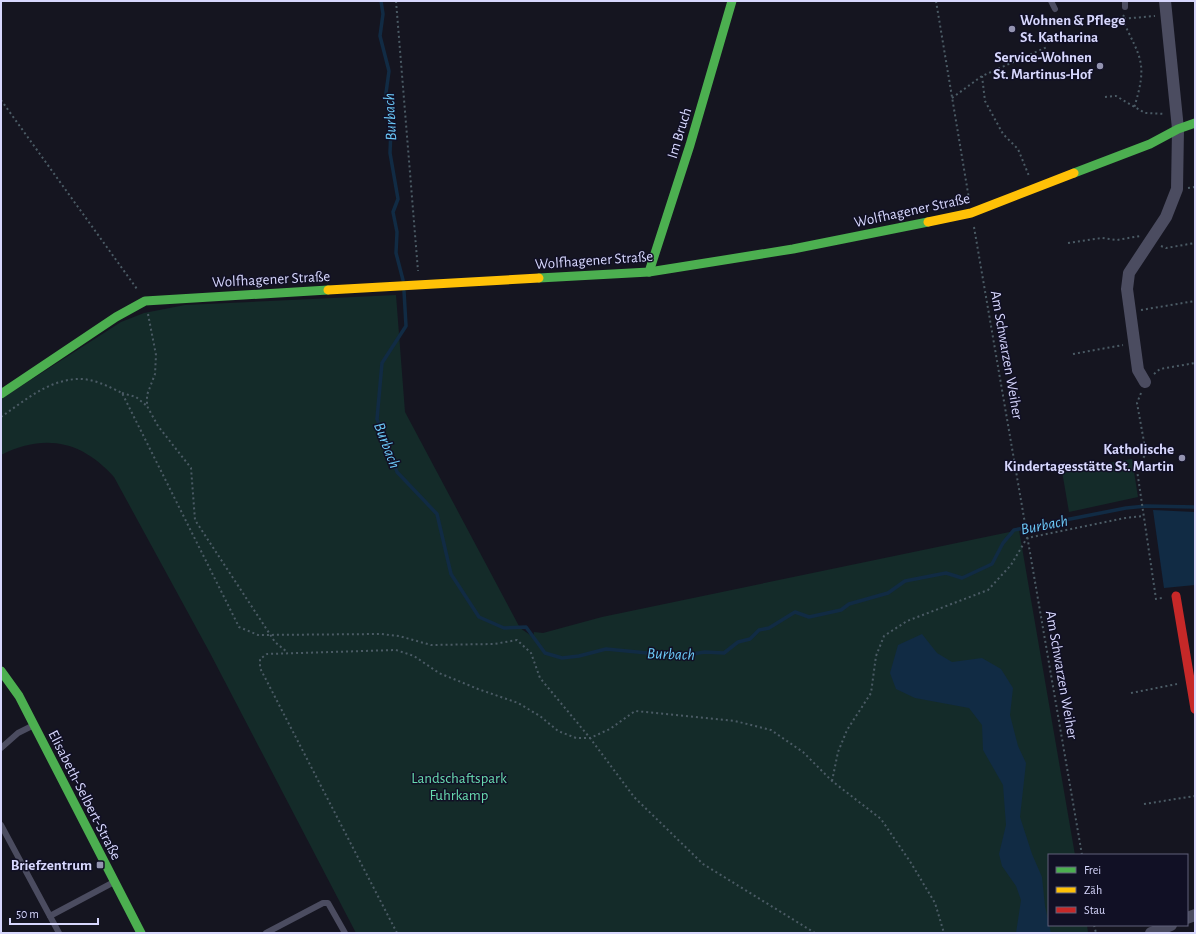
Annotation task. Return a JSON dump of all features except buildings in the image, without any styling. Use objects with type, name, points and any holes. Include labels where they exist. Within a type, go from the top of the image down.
[{"type":"street","name":"Im Bruch","points":[[649,272],[690,145],[732,1]]},
{"type":"street","points":[[1145,382],[1138,370],[1127,289],[1129,273],[1166,217],[1177,189],[1178,129],[1165,1]]},
{"type":"street","name":"Wolfhagener Straße","points":[[1,394],[116,317],[145,301],[419,284],[649,272],[793,249],[971,213],[1150,144],[1178,129],[1195,123]]},
{"type":"street","points":[[1176,596],[1195,709]]},
{"type":"street","name":"Elisabeth-Selbert-Straße","points":[[1,671],[19,696],[141,933]]},
{"type":"street","points":[[1151,933],[1168,926]]},
{"type":"lane","points":[[1051,1],[1055,9]]},
{"type":"lane","points":[[1,748],[18,733],[34,725]]},
{"type":"lane","points":[[1,825],[59,933]]},
{"type":"lane","points":[[50,916],[114,882]]},
{"type":"lane","points":[[266,933],[323,903],[328,903],[345,933]]},
{"type":"path","points":[[396,1],[419,284]]},
{"type":"path","name":"Am Schwarzen Weiher","points":[[936,1],[971,213],[1082,854]]},
{"type":"path","points":[[1109,20],[1166,15]]},
{"type":"path","points":[[1122,19],[1136,45],[1141,60],[1142,72],[1134,108]]},
{"type":"path","points":[[952,98],[982,76],[1047,48]]},
{"type":"path","points":[[982,76],[985,101],[1003,134],[1018,149],[1034,189]]},
{"type":"path","points":[[1105,96],[1116,96],[1134,108],[1145,113],[1176,114]]},
{"type":"path","points":[[1,100],[131,279],[145,301],[156,355],[155,374],[147,396],[147,406]]},
{"type":"path","points":[[1068,243],[1102,238],[1117,240],[1153,238],[1166,248],[1195,243]]},
{"type":"path","points":[[1129,312],[1195,301]]},
{"type":"path","points":[[1073,354],[1134,344]]},
{"type":"path","points":[[1176,596],[1156,599],[1137,470],[1146,453],[1137,403],[1145,382],[1160,369],[1195,363]]},
{"type":"path","points":[[1,417],[38,392],[59,382],[79,378],[92,381],[136,398],[147,406],[158,426],[192,468],[195,520],[275,642],[288,653]]},
{"type":"path","points":[[122,393],[239,628],[258,636],[381,634],[398,636],[431,645],[494,644],[517,640],[531,653],[540,678],[590,738],[634,797],[703,864],[815,933]]},
{"type":"path","points":[[832,781],[838,752],[847,730],[871,693],[876,656],[884,636],[907,621],[988,590],[1012,565],[1027,538],[1125,518],[1144,516]]},
{"type":"path","points":[[397,933],[260,668],[260,659],[268,654],[396,650],[414,656],[439,673],[478,689],[518,702],[540,716],[558,731],[576,738],[590,738],[610,729],[635,711],[734,722],[771,730],[803,752],[832,781],[881,820],[911,862],[934,903],[944,933]]},
{"type":"path","points":[[1131,692],[1191,682]]},
{"type":"path","points":[[1144,804],[1195,796]]},
{"type":"green space","name":"Landschaftspark Fuhrkamp","points":[[396,295],[405,412],[520,628],[533,637],[534,632],[543,633],[602,617],[1019,530],[1075,854],[1048,854],[1048,926],[1087,926],[1088,933],[356,933],[210,653],[114,477],[89,455],[76,448],[62,444],[33,444],[17,448],[1,455],[1,399],[121,322],[144,313],[185,305]]},
{"type":"green space","points":[[1132,459],[1138,497],[1069,512],[1062,471]]},
{"type":"water","points":[[1153,510],[1195,512],[1195,585],[1164,588]]},
{"type":"water","points":[[922,634],[937,653],[952,662],[982,658],[1001,669],[1013,688],[1010,715],[1018,746],[1026,763],[1020,817],[1032,854],[1042,877],[1048,926],[1049,926],[1051,933],[1016,933],[1021,900],[1016,886],[1002,866],[999,854],[1006,825],[1003,785],[983,750],[982,725],[969,708],[915,698],[896,689],[890,673],[898,645]]},
{"type":"waterway","name":"Burbach","points":[[381,1],[383,14],[380,36],[389,71],[386,93],[391,128],[390,153],[398,199],[393,212],[397,232],[396,253],[403,280]]},
{"type":"waterway","name":"Burbach","points":[[404,291],[406,326],[382,363],[377,419],[397,472],[437,514],[451,574],[479,617],[504,628],[526,627],[545,653],[562,658],[579,656],[606,649],[679,656],[705,652],[724,653],[738,642],[750,639],[759,630],[769,628],[795,612],[809,617],[841,610],[849,604],[888,593],[905,581],[946,573],[962,578],[992,564],[1003,543],[1014,530],[1126,508],[1146,506],[1195,507]]},
{"type":"traffic: fast","points":[[649,272],[690,145],[732,1]]},
{"type":"traffic: fast","points":[[1074,173],[1150,144],[1178,129],[1195,123]]},
{"type":"traffic: fast","points":[[539,278],[649,272],[793,249],[928,222]]},
{"type":"traffic: fast","points":[[1,394],[116,317],[145,301],[328,290]]},
{"type":"traffic: fast","points":[[1,671],[19,696],[141,933]]},
{"type":"traffic: slow","points":[[928,222],[971,213],[1074,173]]},
{"type":"traffic: slow","points":[[328,290],[539,278]]},
{"type":"traffic: jam","points":[[1176,596],[1195,709]]},
{"type":"place","name":"Wohnen & Pflege St. Katharina","points":[[1012,29]]},
{"type":"place","name":"Service-Wohnen St. Martinus-Hof","points":[[1100,66]]},
{"type":"place","name":"Katholische Kindertagesstätte St. Martin","points":[[1182,458]]},
{"type":"place","name":"Briefzentrum","points":[[100,865]]}]
